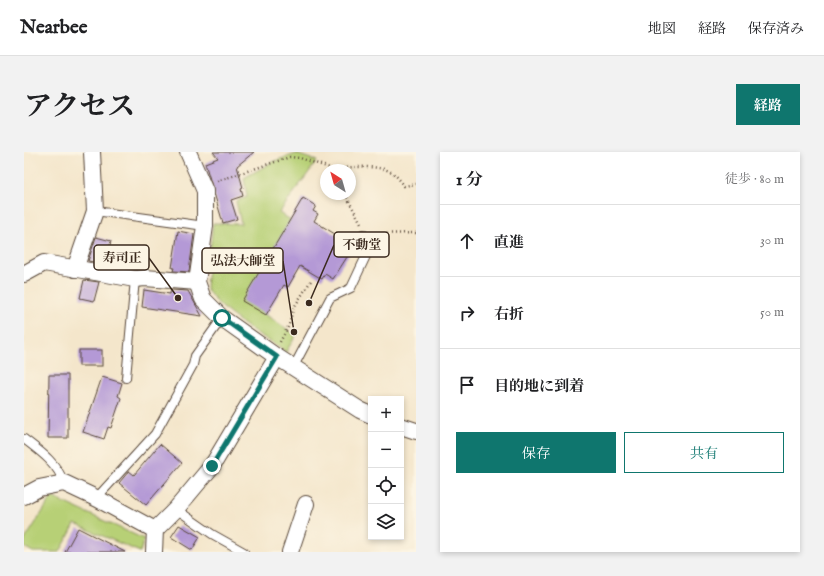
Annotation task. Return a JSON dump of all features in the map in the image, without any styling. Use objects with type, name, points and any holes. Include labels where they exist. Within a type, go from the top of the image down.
[{"type":"street","points":[[75,269],[95,211],[92,152]]},
{"type":"street","points":[[188,152],[205,192],[205,226],[197,282],[203,299],[222,318],[293,368],[360,410],[368,413]]},
{"type":"street","points":[[24,274],[44,263],[136,279],[145,278],[197,282]]},
{"type":"street","points":[[154,552],[155,530],[176,509],[212,466],[276,356]]},
{"type":"street","points":[[404,427],[416,431]]},
{"type":"street","points":[[24,496],[39,488],[64,483],[98,499],[155,530]]},
{"type":"street","points":[[290,552],[306,504]]},
{"type":"lane","points":[[95,211],[205,226]]},
{"type":"lane","points":[[293,368],[330,298],[350,288],[366,256],[363,234]]},
{"type":"lane","points":[[126,378],[136,279]]},
{"type":"lane","points":[[102,493],[155,434],[193,365],[195,356],[222,318]]},
{"type":"lane","points":[[24,439],[53,463],[60,471],[64,483]]},
{"type":"lane","points":[[176,509],[212,534],[244,552]]},
{"type":"path","points":[[202,185],[242,174],[270,162],[290,157],[300,158],[320,166]]},
{"type":"path","points":[[356,168],[384,169],[391,172],[404,186],[416,184]]},
{"type":"path","points":[[347,200],[362,225],[363,234],[416,233]]},
{"type":"path","points":[[276,356],[289,325],[293,309],[312,279]]},
{"type":"green space","points":[[296,154],[317,161],[279,213],[291,220],[245,301],[296,335],[286,352],[230,314],[212,296],[206,287],[213,223],[241,224],[236,201],[247,197],[244,178],[274,161]]},
{"type":"green space","points":[[52,497],[144,539],[140,552],[75,524],[60,552],[33,552],[24,547],[24,541]]},
{"type":"building","points":[[213,152],[254,152],[237,166],[243,188],[241,189],[243,196],[231,200],[237,219],[223,223],[205,163],[218,158]]},
{"type":"building","points":[[303,198],[316,206],[313,211],[318,214],[314,221],[354,246],[333,279],[325,274],[322,279],[300,266],[288,287],[284,285],[266,315],[242,301]]},
{"type":"building","points":[[178,231],[194,234],[189,272],[173,271],[174,268],[172,268]]},
{"type":"building","points":[[96,237],[111,241],[109,249],[132,253],[130,268],[88,261]]},
{"type":"building","points":[[84,280],[99,282],[94,301],[80,298]]},
{"type":"building","points":[[144,290],[170,294],[171,290],[188,291],[202,316],[142,307]]},
{"type":"building","points":[[79,350],[102,350],[102,366],[79,366]]},
{"type":"building","points":[[49,375],[68,375],[68,438],[48,438]]},
{"type":"building","points":[[102,377],[122,383],[118,396],[121,398],[111,428],[108,427],[104,439],[83,432]]},
{"type":"building","points":[[160,444],[182,463],[146,505],[119,483],[129,471],[134,475]]},
{"type":"building","points":[[179,525],[200,537],[192,550],[171,537]]},
{"type":"building","points":[[78,528],[125,552],[65,552]]},
{"type":"place","name":"寿司正","points":[[178,298]]},
{"type":"place","name":"不動堂","points":[[309,303]]},
{"type":"place","name":"弘法大師堂","points":[[294,332]]},
{"type":"route","points":[[212,466],[277,357],[222,318]]}]
